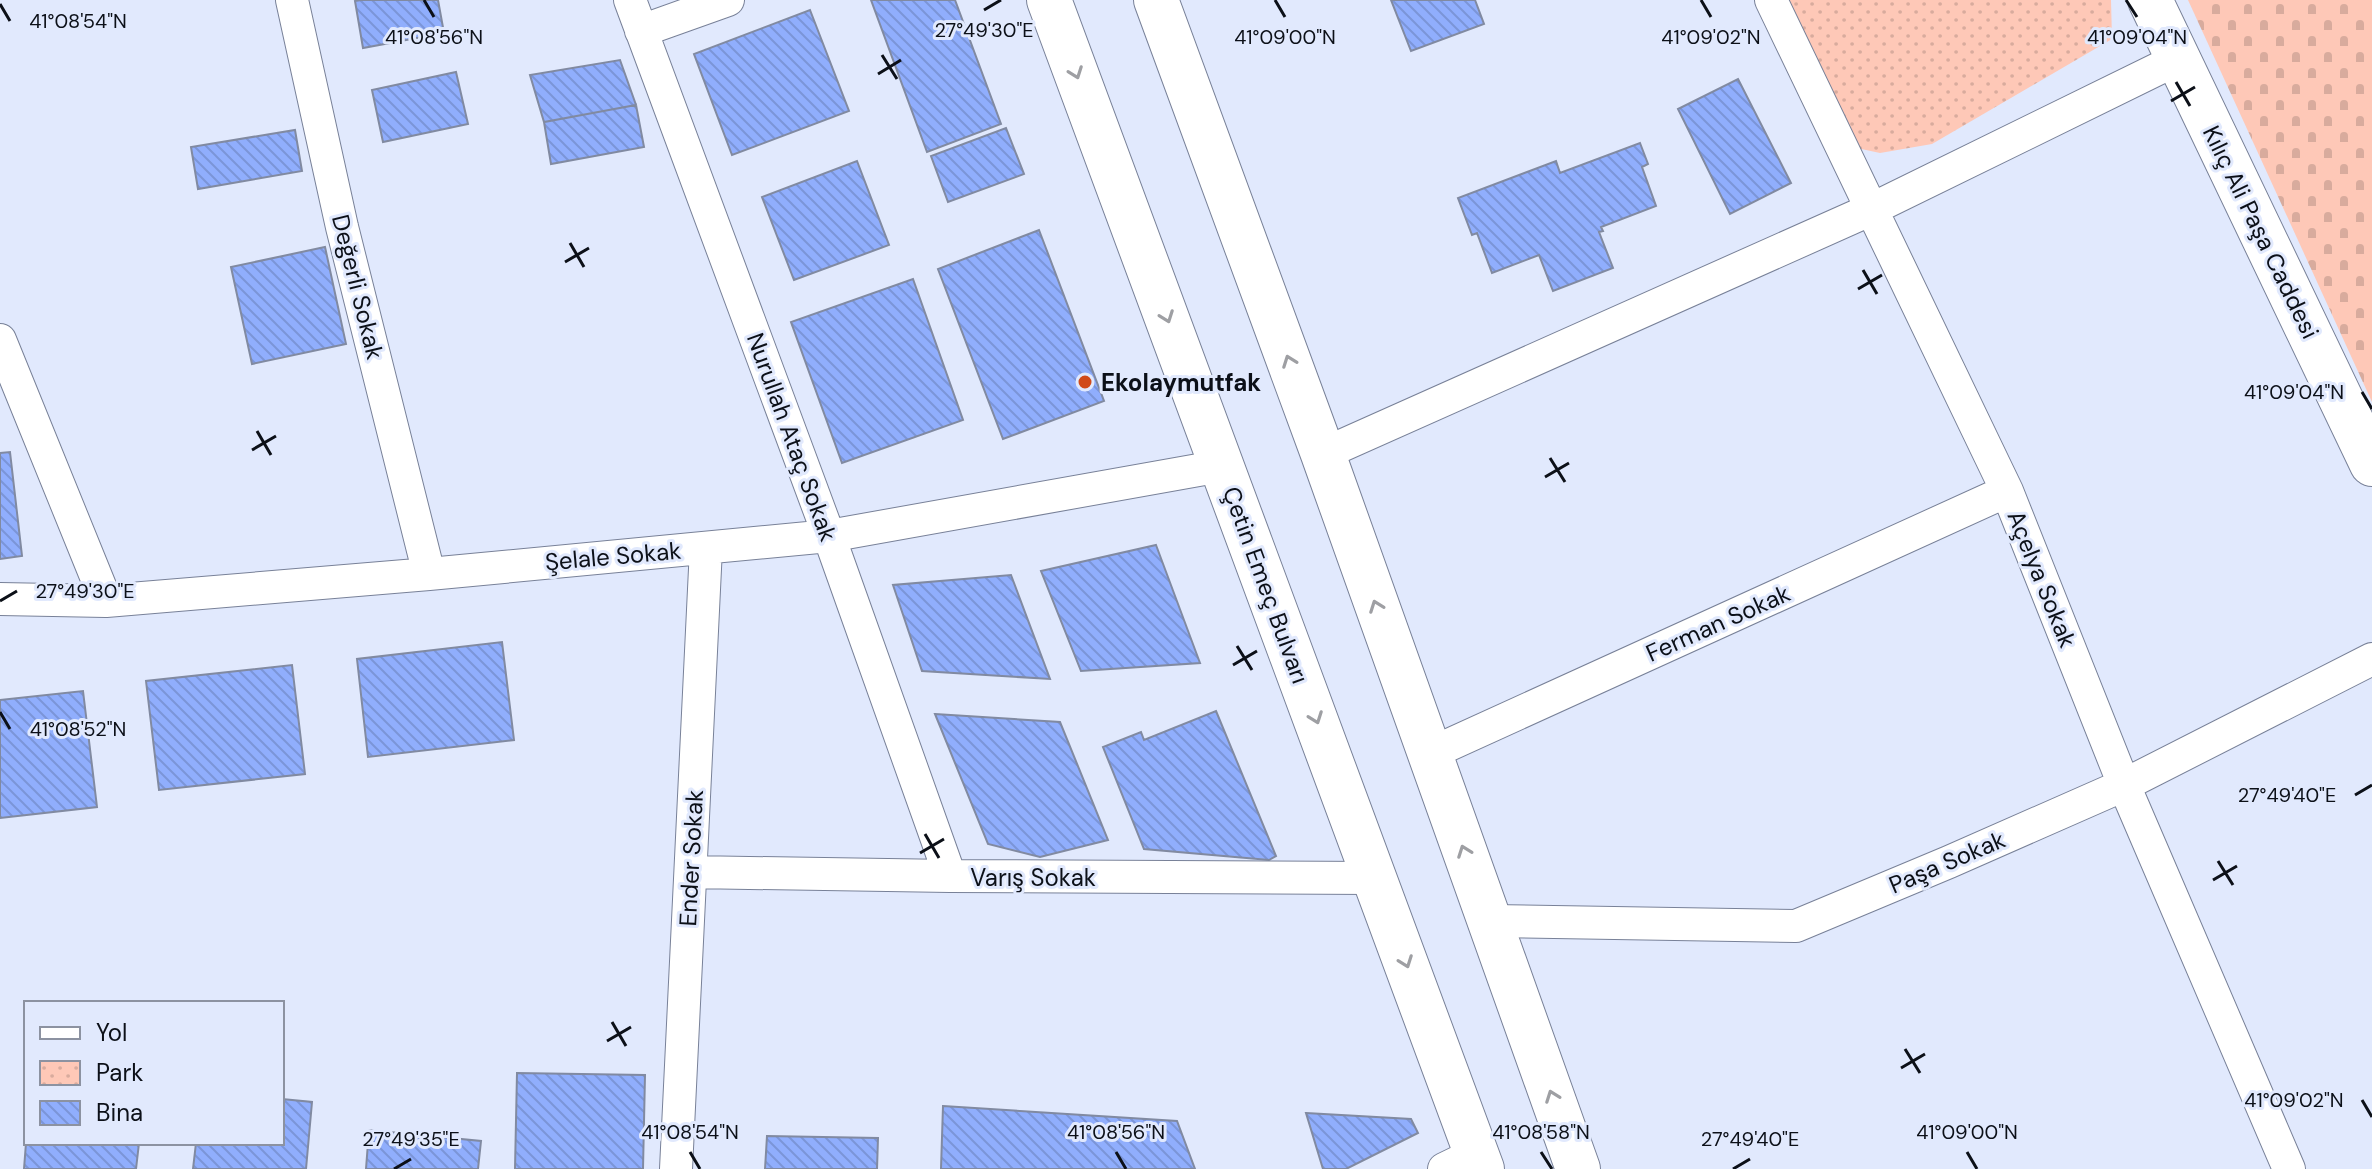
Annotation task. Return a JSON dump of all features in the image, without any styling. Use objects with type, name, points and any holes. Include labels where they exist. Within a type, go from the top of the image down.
[{"type":"main road","name":"Çetin Emeç Bulvarı","points":[[1049,0],[1375,878],[1468,1164]]},
{"type":"main road","points":[[1156,0],[1323,454],[1578,1169]]},
{"type":"main road","name":"Kılıç Ali Paşa Caddesi","points":[[2150,0],[2372,464]]},
{"type":"street","name":"Değerli Sokak","points":[[292,0],[342,227],[429,574]]},
{"type":"street","name":"Nurullah Ataç Sokak","points":[[630,0],[829,536],[950,876]]},
{"type":"street","points":[[641,31],[728,0]]},
{"type":"street","name":"Açelya Sokak","points":[[1771,0],[2007,491],[2124,785],[2289,1169]]},
{"type":"street","points":[[1323,454],[1872,209],[2178,59]]},
{"type":"street","points":[[0,340],[106,601]]},
{"type":"street","name":"Şelale Sokak","points":[[0,599],[106,601],[829,536],[1221,466]]},
{"type":"street","name":"Ferman Sokak","points":[[1429,754],[2007,491]]},
{"type":"street","name":"Ender Sokak","points":[[676,1169],[706,548]]},
{"type":"street","name":"Paşa Sokak","points":[[1489,921],[1796,926],[2124,785],[2372,659]]},
{"type":"street","name":"Varış Sokak","points":[[691,872],[1375,878]]},
{"type":"green space","points":[[1779,0],[2111,0],[2112,39],[1932,144],[1880,153],[1852,147]]},
{"type":"green space","points":[[2188,0],[2372,0],[2372,402]]},
{"type":"building","points":[[438,0],[444,33],[363,48],[355,1]]},
{"type":"building","points":[[871,0],[955,0],[1001,124],[927,152]]},
{"type":"building","points":[[1391,0],[1475,0],[1484,24],[1411,51]]},
{"type":"building","points":[[810,10],[849,111],[732,155],[694,54]]},
{"type":"building","points":[[620,60],[636,105],[544,122],[530,75]]},
{"type":"building","points":[[456,72],[468,124],[383,142],[372,90]]},
{"type":"building","points":[[1738,79],[1791,183],[1730,214],[1678,109]]},
{"type":"building","points":[[636,105],[644,147],[551,164],[544,122]]},
{"type":"building","points":[[1006,128],[1024,174],[948,202],[931,156]]},
{"type":"building","points":[[295,130],[302,171],[198,189],[191,147]]},
{"type":"building","points":[[1640,143],[1648,164],[1642,167],[1656,206],[1601,227],[1603,231],[1599,232],[1613,268],[1553,291],[1539,255],[1492,273],[1477,233],[1472,235],[1458,198],[1556,161],[1560,173]]},
{"type":"building","points":[[857,161],[889,245],[794,280],[762,197]]},
{"type":"building","points":[[1039,230],[1104,401],[1003,439],[938,269]]},
{"type":"building","points":[[325,247],[346,344],[252,364],[231,267]]},
{"type":"building","points":[[913,279],[963,420],[842,463],[791,322]]},
{"type":"building","points":[[10,452],[22,556],[0,559],[0,453]]},
{"type":"building","points":[[1156,545],[1200,663],[1081,671],[1041,571]]},
{"type":"building","points":[[1011,575],[1050,679],[922,671],[893,585]]},
{"type":"building","points":[[502,642],[514,740],[368,757],[357,659]]},
{"type":"building","points":[[292,665],[305,774],[159,790],[146,681]]},
{"type":"building","points":[[83,691],[97,807],[0,818],[0,700]]},
{"type":"building","points":[[1216,711],[1276,856],[1269,860],[1144,849],[1103,747],[1141,732],[1144,740]]},
{"type":"building","points":[[935,714],[1060,722],[1108,840],[1040,857],[988,844]]},
{"type":"building","points":[[517,1073],[645,1075],[643,1169],[515,1169]]},
{"type":"building","points":[[284,1099],[312,1102],[306,1169],[193,1169],[196,1145],[284,1145]]},
{"type":"building","points":[[943,1106],[1177,1121],[1195,1169],[941,1169]]},
{"type":"building","points":[[1306,1113],[1411,1119],[1418,1133],[1346,1169],[1323,1169]]},
{"type":"building","points":[[369,1130],[481,1141],[478,1169],[366,1169]]},
{"type":"building","points":[[767,1136],[878,1138],[877,1169],[765,1169]]},
{"type":"building","points":[[26,1145],[139,1145],[136,1169],[24,1169]]},
{"type":"place","name":"Ekolaymutfak","points":[[1085,382]]}]
